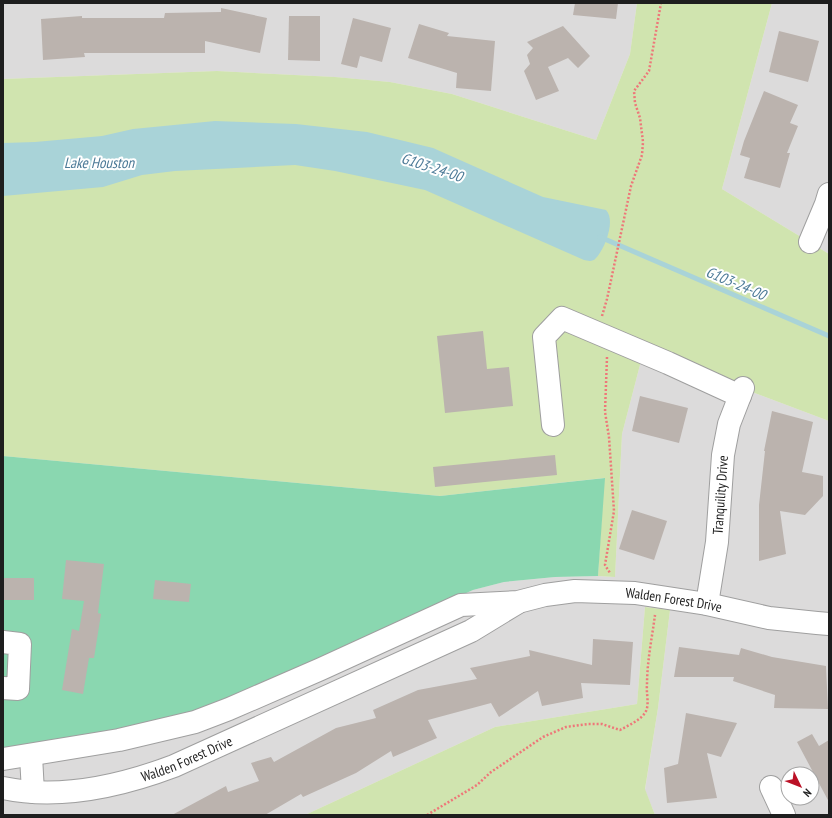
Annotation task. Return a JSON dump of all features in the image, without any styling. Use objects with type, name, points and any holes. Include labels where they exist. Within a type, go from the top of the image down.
[{"type":"street","points":[[810,242],[829,194]]},
{"type":"street","points":[[553,426],[544,337],[562,318],[604,336]]},
{"type":"street","name":"Tranquility Drive","points":[[604,336],[741,392],[729,424],[723,455],[717,542],[707,604]]},
{"type":"street","name":"Walden Forest Drive","points":[[3,759],[31,756],[119,740],[195,722],[321,669],[461,605],[518,602],[545,595],[575,591],[635,593],[707,604],[769,618],[829,624]]},
{"type":"street","name":"Walden Forest Drive","points":[[3,788],[33,792],[61,792],[100,787],[150,775],[174,766],[471,631],[518,602]]},
{"type":"street","points":[[3,642],[20,644],[18,689],[3,688]]},
{"type":"street","points":[[321,669],[332,695]]},
{"type":"street","points":[[31,756],[33,792]]},
{"type":"street","points":[[771,787],[784,815]]},
{"type":"path","points":[[611,574],[605,565],[614,510],[609,437],[605,412],[608,347],[599,322],[607,299],[631,186],[642,155],[643,142],[640,118],[635,103],[634,90],[649,71],[661,3]]},
{"type":"path","points":[[427,815],[477,784],[491,772],[543,736],[566,727],[588,724],[602,724],[620,730],[637,721],[646,712],[648,697],[646,687],[649,650],[655,610],[635,593]]},
{"type":"shaded area","points":[[3,3],[637,3],[630,54],[596,140],[452,94],[390,82],[334,77],[217,71],[3,79]]},
{"type":"shaded area","points":[[772,3],[829,3],[829,254],[722,189]]},
{"type":"shaded area","points":[[641,361],[752,392],[829,421],[829,815],[655,815],[645,790],[658,708],[670,610],[645,607],[637,704],[495,727],[305,815],[3,815],[3,748],[428,610],[473,590],[504,582],[555,577],[615,577],[622,434]]},
{"type":"green space","points":[[637,3],[772,3],[722,189],[829,254],[829,421],[752,392],[641,361],[622,434],[615,577],[598,576],[604,478],[440,496],[3,456],[3,79],[217,71],[335,77],[390,82],[452,94],[596,140],[630,54]]},
{"type":"green space","points":[[3,456],[440,496],[605,478],[598,576],[555,577],[504,582],[473,590],[213,706],[134,727],[3,748]]},
{"type":"green space","points":[[645,607],[670,610],[658,708],[645,789],[655,815],[305,815],[495,727],[637,704]]},
{"type":"water","name":"Lake Houston","points":[[215,121],[296,124],[367,132],[433,148],[543,197],[606,210],[609,215],[610,227],[606,241],[596,258],[589,261],[425,190],[335,171],[295,165],[175,171],[142,175],[103,187],[3,196],[3,143],[35,142],[102,136],[133,129]]},
{"type":"building","points":[[575,3],[618,3],[616,19],[573,15]]},
{"type":"building","points":[[221,8],[267,18],[260,53],[205,41],[205,53],[84,53],[85,57],[43,60],[41,19],[82,16],[82,18],[164,18],[165,13],[221,12]]},
{"type":"building","points":[[289,16],[320,16],[320,61],[288,60]]},
{"type":"building","points":[[353,18],[391,28],[382,62],[360,56],[357,68],[341,64]]},
{"type":"building","points":[[419,24],[449,33],[447,36],[495,41],[491,91],[456,88],[457,73],[408,58]]},
{"type":"building","points":[[563,26],[590,56],[578,68],[568,58],[548,67],[559,91],[536,100],[524,71],[530,64],[527,55],[533,48],[527,42]]},
{"type":"building","points":[[779,31],[819,41],[808,82],[769,72]]},
{"type":"building","points":[[764,91],[798,105],[790,123],[798,126],[787,153],[790,153],[780,188],[744,178],[750,158],[740,155]]},
{"type":"building","points":[[483,331],[487,369],[509,367],[513,406],[445,413],[437,336]]},
{"type":"building","points":[[640,396],[688,408],[679,443],[632,431]]},
{"type":"building","points":[[772,411],[813,422],[802,472],[823,476],[823,496],[805,515],[780,511],[786,554],[759,561],[759,505],[764,451]]},
{"type":"building","points":[[555,455],[557,475],[435,487],[433,467]]},
{"type":"building","points":[[632,510],[667,521],[654,560],[619,549]]},
{"type":"building","points":[[66,560],[104,564],[98,613],[101,614],[94,658],[89,658],[83,694],[62,690],[72,629],[79,631],[84,601],[62,599]]},
{"type":"building","points":[[3,578],[34,578],[34,600],[3,600]]},
{"type":"building","points":[[155,580],[191,584],[189,602],[153,599]]},
{"type":"building","points":[[593,639],[633,642],[630,685],[581,683],[583,698],[542,706],[538,691],[499,717],[491,703],[428,720],[437,738],[393,757],[391,751],[356,773],[303,797],[301,794],[265,815],[172,815],[226,786],[228,792],[259,781],[251,763],[271,757],[274,762],[336,728],[376,718],[373,710],[418,690],[477,679],[470,668],[530,656],[529,650],[592,665]]},
{"type":"building","points":[[679,647],[739,655],[741,648],[772,657],[826,666],[828,709],[774,708],[775,695],[733,681],[734,677],[674,677]]},
{"type":"building","points":[[686,713],[737,723],[721,757],[707,753],[717,798],[667,803],[664,768],[678,764]]},
{"type":"building","points":[[812,734],[819,746],[829,740],[829,802],[820,785],[820,766],[810,766],[797,742]]},
{"type":"waterway","name":"G103-24-00","points":[[600,237],[829,336]]}]
